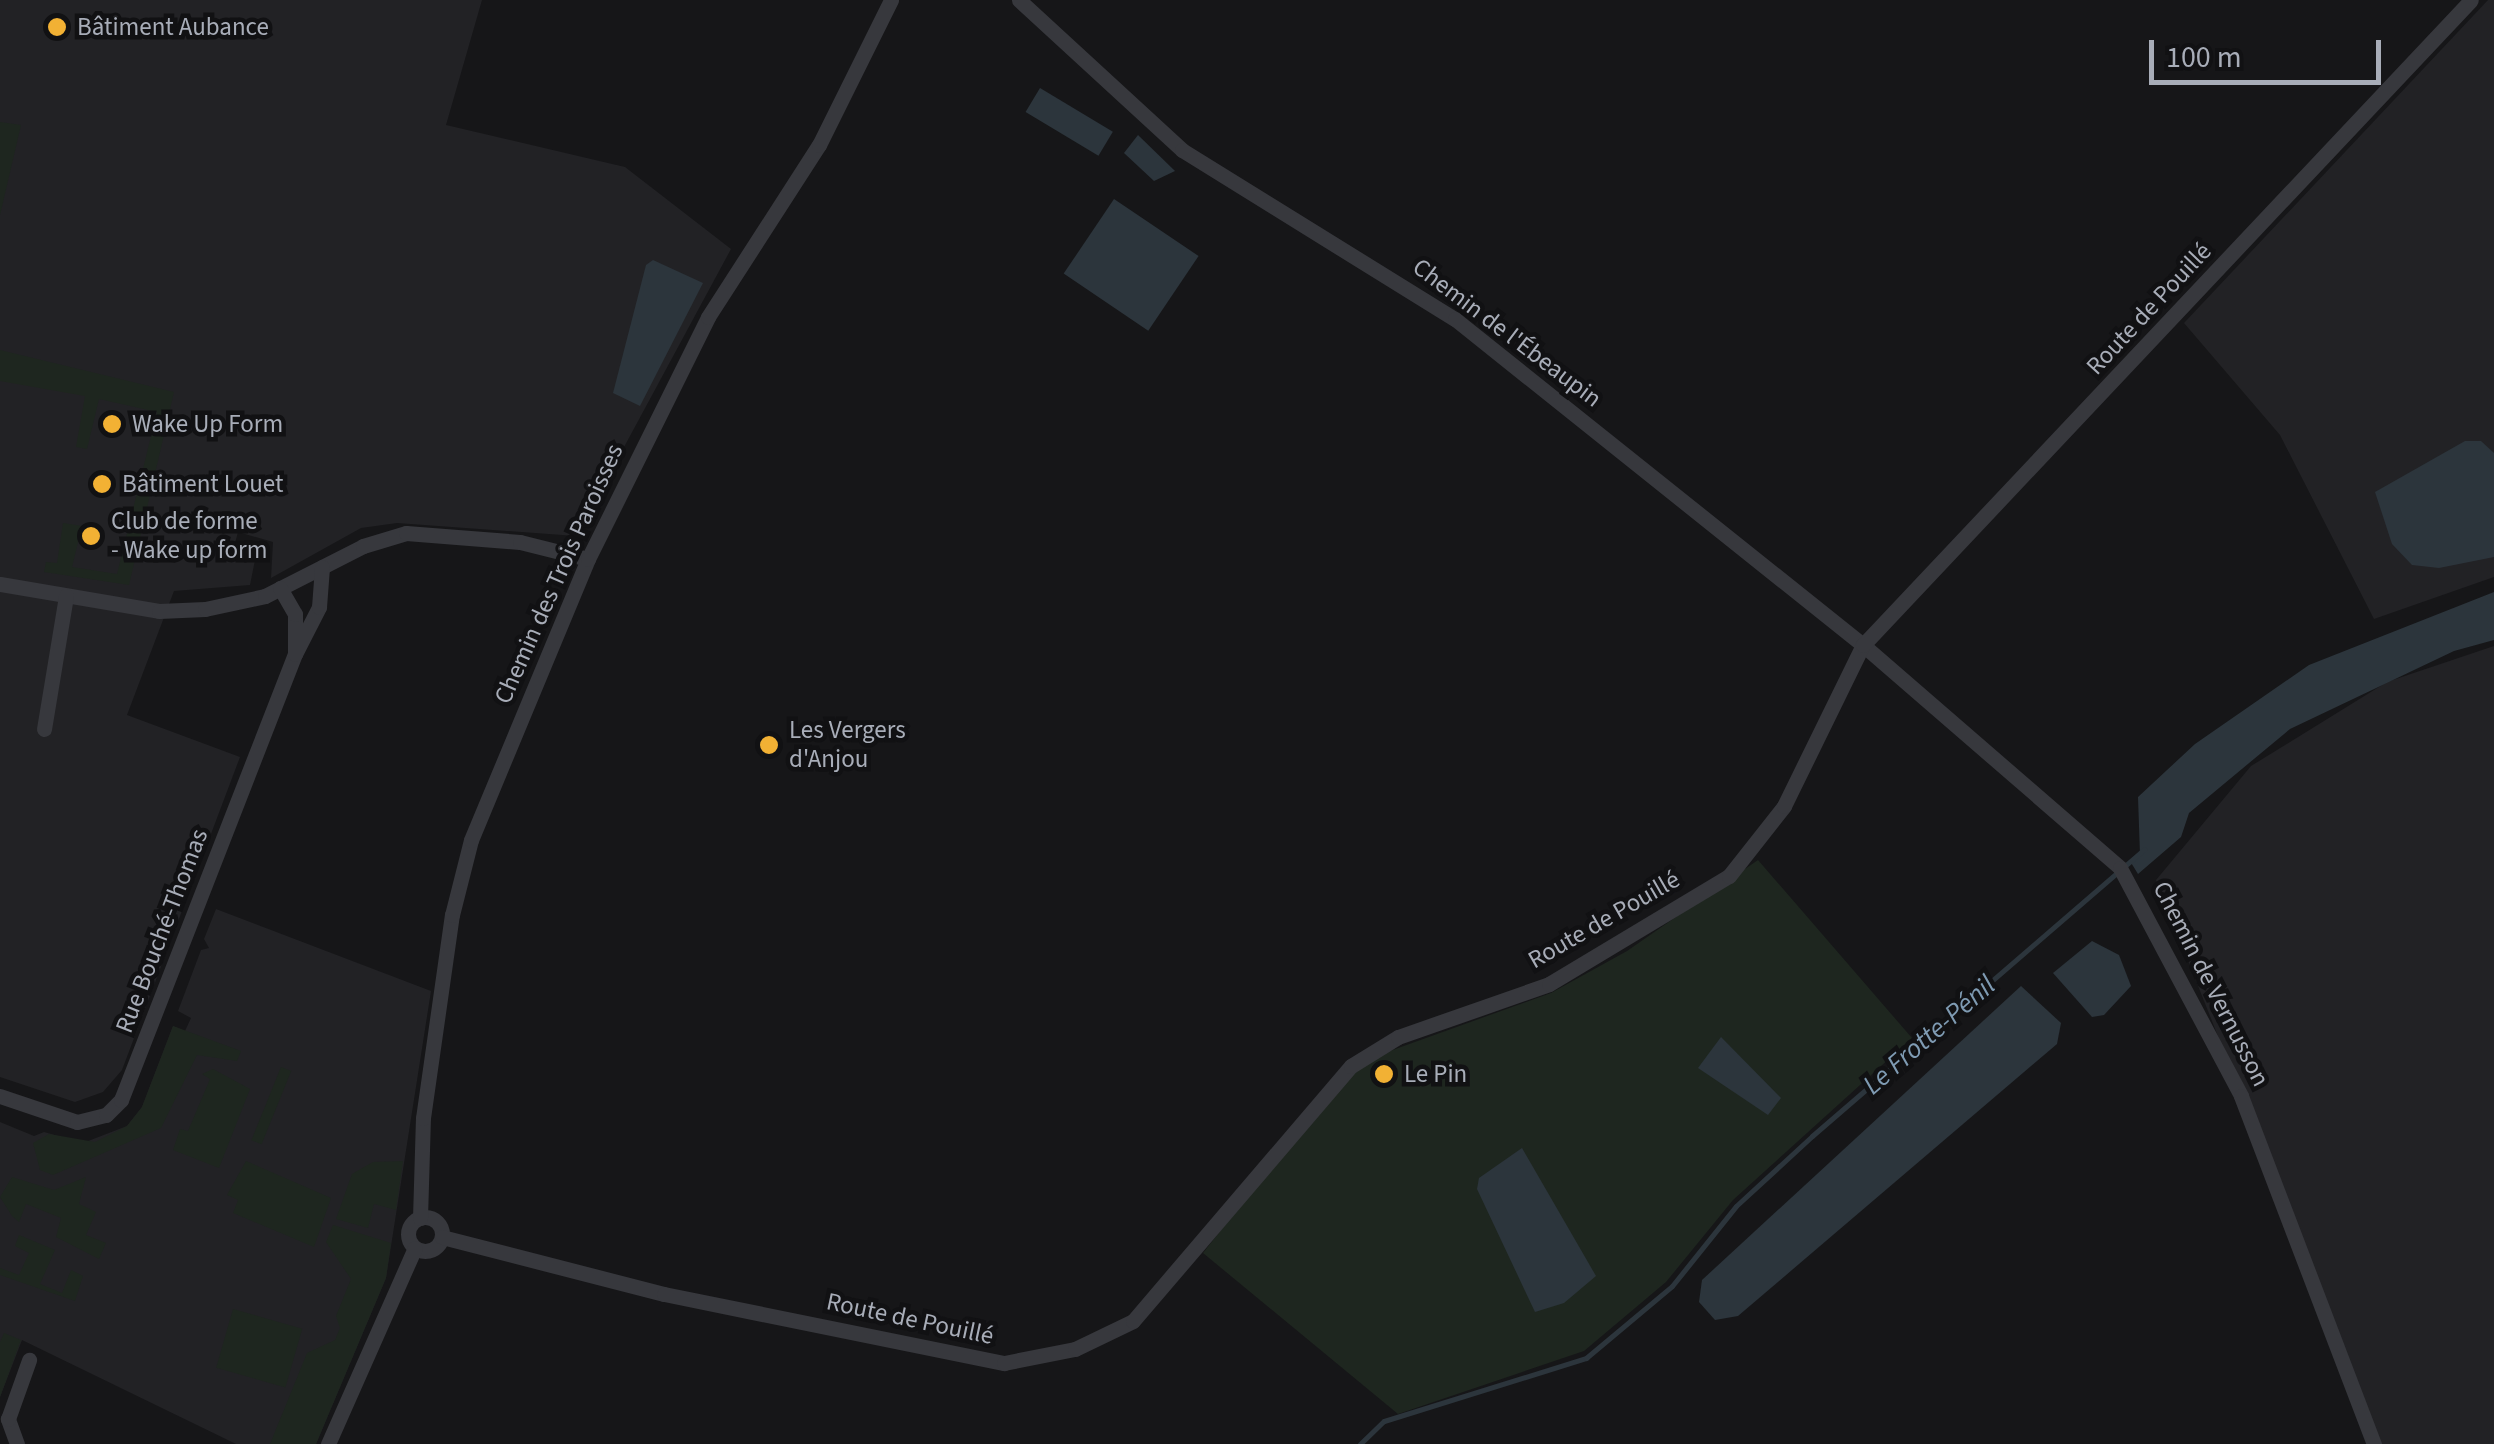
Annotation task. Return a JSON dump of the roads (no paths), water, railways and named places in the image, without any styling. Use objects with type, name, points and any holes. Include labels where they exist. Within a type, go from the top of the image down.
[{"type":"street","name":"Chemin des Trois Paroisses","points":[[420,1218],[424,1118],[452,915],[477,825],[588,559],[708,317],[820,145],[890,0]]},
{"type":"street","name":"Chemin de l'Ébeaupin","points":[[1019,0],[1166,138],[1455,319],[1863,645]]},
{"type":"street","name":"Route de Pouillé","points":[[442,1237],[963,1358],[1004,1364],[1104,1337],[1133,1321],[1167,1286],[1294,1126],[1352,1066],[1398,1037],[1549,984],[1728,876],[1784,806],[1863,645],[2471,0]]},
{"type":"street","points":[[0,584],[182,610],[235,604],[406,533],[520,542],[588,559]]},
{"type":"street","name":"Rue Bouché-Thomas","points":[[0,1096],[77,1122],[106,1115],[122,1100],[295,654],[319,607],[322,567]]},
{"type":"street","name":"Rue Bouché-Thomas","points":[[280,588],[295,614],[295,654]]},
{"type":"street","points":[[44,728],[66,596]]},
{"type":"street","name":"Chemin de Vernusson","points":[[1863,645],[1944,722],[2106,854],[2128,879],[2241,1096],[2374,1444]]},
{"type":"street","points":[[420,1218],[436,1222],[442,1237],[431,1250],[415,1248],[408,1234],[420,1218]]},
{"type":"street","points":[[328,1444],[415,1248]]},
{"type":"street","points":[[17,1444],[8,1418],[29,1360]]},
{"type":"waterway","name":"Le Frotte-Pénil","points":[[1360,1444],[1384,1421],[1586,1358],[1672,1286],[1736,1206],[1812,1136],[2144,849]]},
{"type":"place","name":"Bâtiment Aubance","points":[[57,27]]},
{"type":"place","name":"Wake Up Form","points":[[112,424]]},
{"type":"place","name":"Bâtiment Louet","points":[[102,484]]},
{"type":"place","name":"Club de forme - Wake up form","points":[[91,536]]},
{"type":"place","name":"Les Vergers d'Anjou","points":[[769,745]]},
{"type":"place","name":"Le Pin","points":[[1384,1074]]}]
